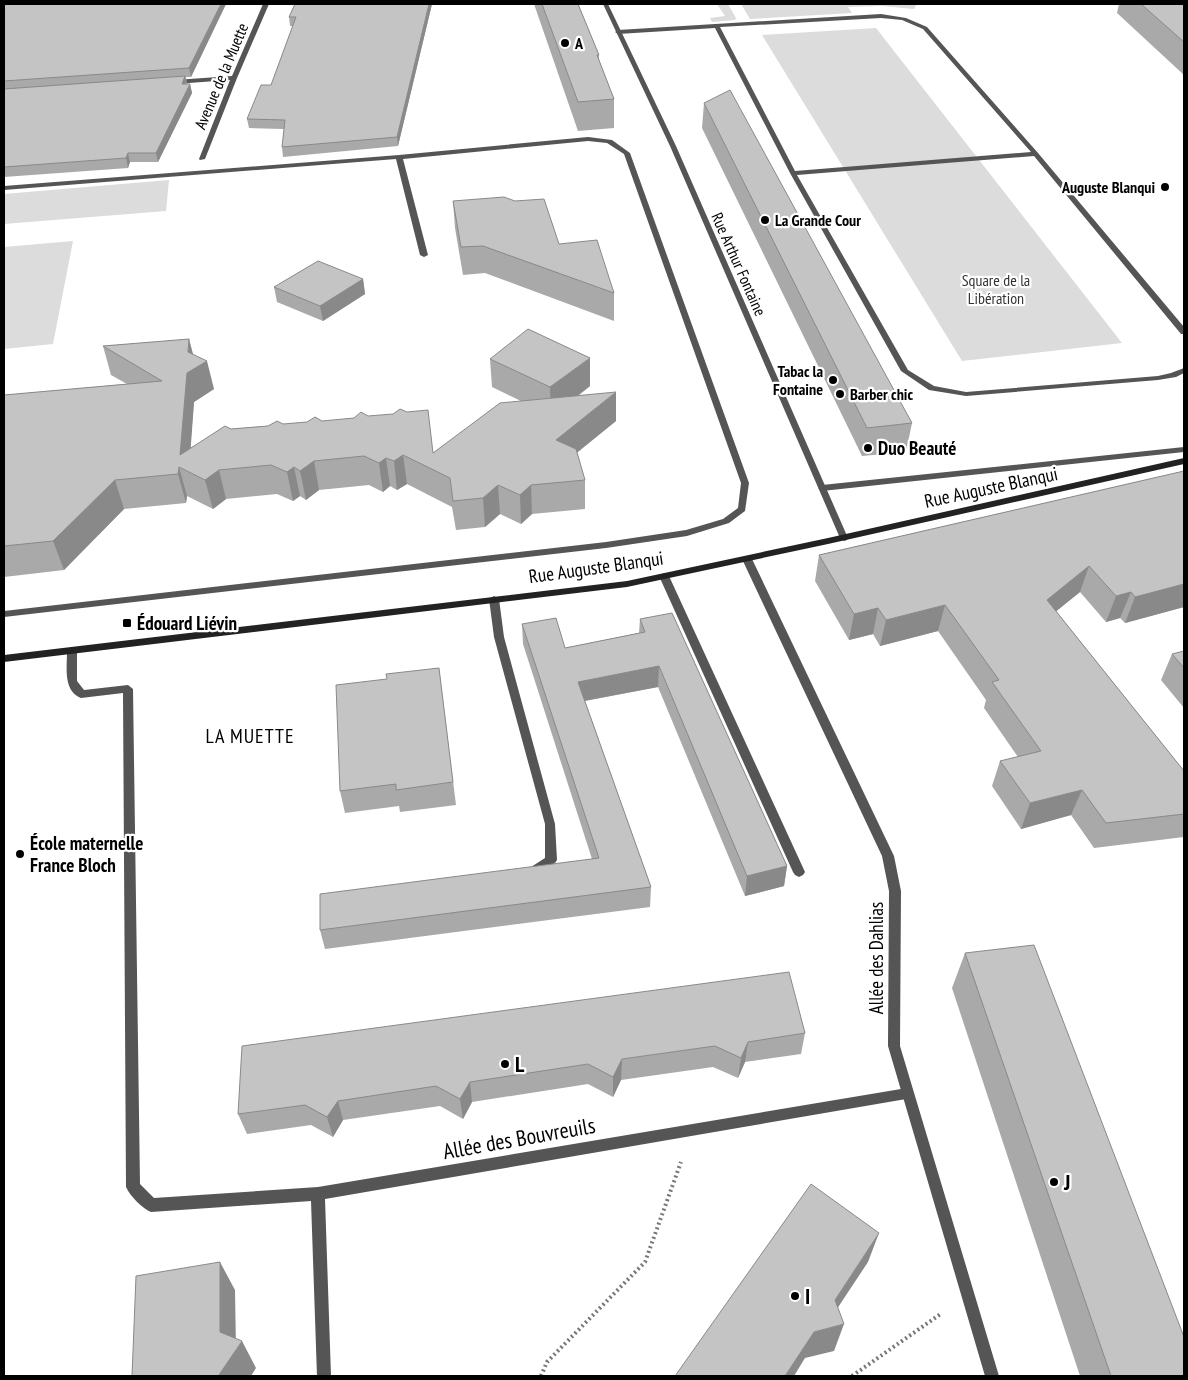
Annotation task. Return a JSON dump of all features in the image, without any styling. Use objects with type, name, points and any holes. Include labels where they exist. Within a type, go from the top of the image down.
[{"type":"street","name":"Avenue de la Muette","points":[[202,159],[266,4]]},
{"type":"street","name":"Rue Arthur Fontaine","points":[[605,4],[673,146],[844,538]]},
{"type":"street","points":[[618,32],[880,16],[892,16],[913,22],[925,28],[1036,154],[1184,332]]},
{"type":"street","points":[[717,26],[793,173],[905,371],[922,382],[943,391],[978,394],[1158,378],[1173,375],[1184,370]]},
{"type":"street","points":[[167,83],[234,78]]},
{"type":"street","points":[[4,188],[606,139],[627,153],[745,483],[742,509],[726,521],[686,533],[615,543],[4,614]]},
{"type":"street","points":[[793,173],[1036,154]]},
{"type":"street","points":[[399,157],[424,255]]},
{"type":"street","points":[[822,488],[1184,449]]},
{"type":"street","name":"Rue Auguste Blanqui","points":[[4,659],[627,584],[844,538],[1184,461]]},
{"type":"street","name":"Allée des Dahlias","points":[[747,559],[888,856],[895,891],[894,1046],[992,1376]]},
{"type":"street","points":[[664,576],[800,872]]},
{"type":"street","points":[[494,599],[498,637],[550,824],[550,860],[529,874],[520,875]]},
{"type":"street","name":"Allée des Bouvreuils","points":[[72,652],[72,682],[81,694],[128,689],[133,1187],[151,1205],[318,1194],[907,1094]]},
{"type":"street","points":[[318,1194],[324,1376]]},
{"type":"path","points":[[541,1376],[547,1362],[645,1262],[692,1130]]},
{"type":"path","points":[[852,1376],[967,1296]]},
{"type":"green space","points":[[717,4],[728,4],[736,18],[735,20],[712,22],[710,18],[725,16]]},
{"type":"green space","points":[[741,4],[917,4],[914,9],[882,6],[848,7],[852,13],[750,19]]},
{"type":"green space","name":"Square de la Libération","points":[[876,28],[1122,343],[962,361],[762,35]]},
{"type":"green space","points":[[169,180],[166,211],[4,224],[4,194]]},
{"type":"green space","points":[[73,241],[53,344],[4,349],[4,247]]},
{"type":"building","points":[[4,4],[221,4],[189,68],[4,81]]},
{"type":"building","points":[[295,4],[429,4],[397,137],[282,147],[285,120],[247,119],[261,85],[271,85],[296,17],[289,17]]},
{"type":"building","points":[[542,4],[578,4],[599,55],[597,55],[614,99],[578,102]]},
{"type":"building","points":[[1141,4],[1184,4],[1184,42]]},
{"type":"building","points":[[185,76],[182,84],[190,84],[156,153],[128,153],[126,158],[4,167],[4,89]]},
{"type":"building","points":[[730,90],[912,423],[867,428],[704,103]]},
{"type":"building","points":[[504,197],[515,201],[544,199],[559,244],[597,240],[614,293],[483,246],[461,247],[453,201]]},
{"type":"building","points":[[318,261],[363,279],[320,306],[274,287]]},
{"type":"building","points":[[528,329],[590,358],[550,387],[490,359]]},
{"type":"building","points":[[189,339],[188,352],[207,361],[187,373],[180,455],[225,426],[231,429],[268,426],[277,421],[283,424],[307,422],[315,417],[322,421],[354,418],[361,412],[368,416],[393,414],[400,409],[407,412],[428,410],[433,453],[500,403],[616,392],[556,440],[576,449],[585,480],[531,485],[520,495],[498,485],[483,498],[453,501],[450,478],[403,455],[394,461],[386,458],[379,463],[364,456],[314,461],[300,471],[294,467],[287,472],[271,465],[219,470],[205,480],[179,467],[178,474],[115,480],[53,541],[4,546],[4,395],[162,381],[103,346]]},
{"type":"building","points":[[1184,471],[1184,584],[1135,597],[1131,592],[1116,596],[1089,566],[1047,600],[1184,771],[1184,814],[1106,823],[1082,790],[1030,803],[1000,761],[1041,751],[992,682],[999,680],[945,605],[886,620],[878,608],[854,614],[819,555]]},
{"type":"building","points":[[672,613],[787,866],[747,876],[659,666],[578,682],[651,887],[320,930],[320,894],[599,858],[522,624],[556,618],[565,648],[645,632],[640,619]]},
{"type":"building","points":[[1184,651],[1184,668],[1172,654]]},
{"type":"building","points":[[439,668],[453,782],[396,790],[396,784],[340,791],[336,685],[387,679],[386,674]]},
{"type":"building","points":[[1034,945],[1184,1337],[1184,1376],[1111,1376],[965,953]]},
{"type":"building","name":"L","points":[[789,972],[805,1033],[748,1042],[741,1058],[715,1046],[622,1059],[613,1077],[588,1064],[470,1082],[460,1099],[436,1086],[338,1101],[327,1117],[305,1105],[238,1114],[242,1046]]},
{"type":"building","name":"I","points":[[811,1184],[879,1233],[835,1300],[844,1324],[814,1332],[785,1376],[675,1376]]},
{"type":"building","points":[[220,1262],[220,1332],[242,1341],[219,1376],[132,1376],[136,1276]]},
{"type":"place","name":"A","points":[[565,43]]},
{"type":"place","name":"Auguste Blanqui","points":[[1165,187]]},
{"type":"place","name":"La Grande Cour","points":[[765,220]]},
{"type":"place","name":"Tabac la Fontaine","points":[[833,380]]},
{"type":"place","name":"Barber chic","points":[[840,394]]},
{"type":"place","name":"Duo Beauté","points":[[868,448]]},
{"type":"place","name":"Édouard Liévin","points":[[127,623]]},
{"type":"place","name":"École maternelle France Bloch","points":[[20,854]]},
{"type":"place","name":"L","points":[[505,1064]]},
{"type":"place","name":"J","points":[[1054,1182]]},
{"type":"place","name":"I","points":[[795,1296]]},
{"type":"district","name":"LA MUETTE","points":[[250,736]]}]
